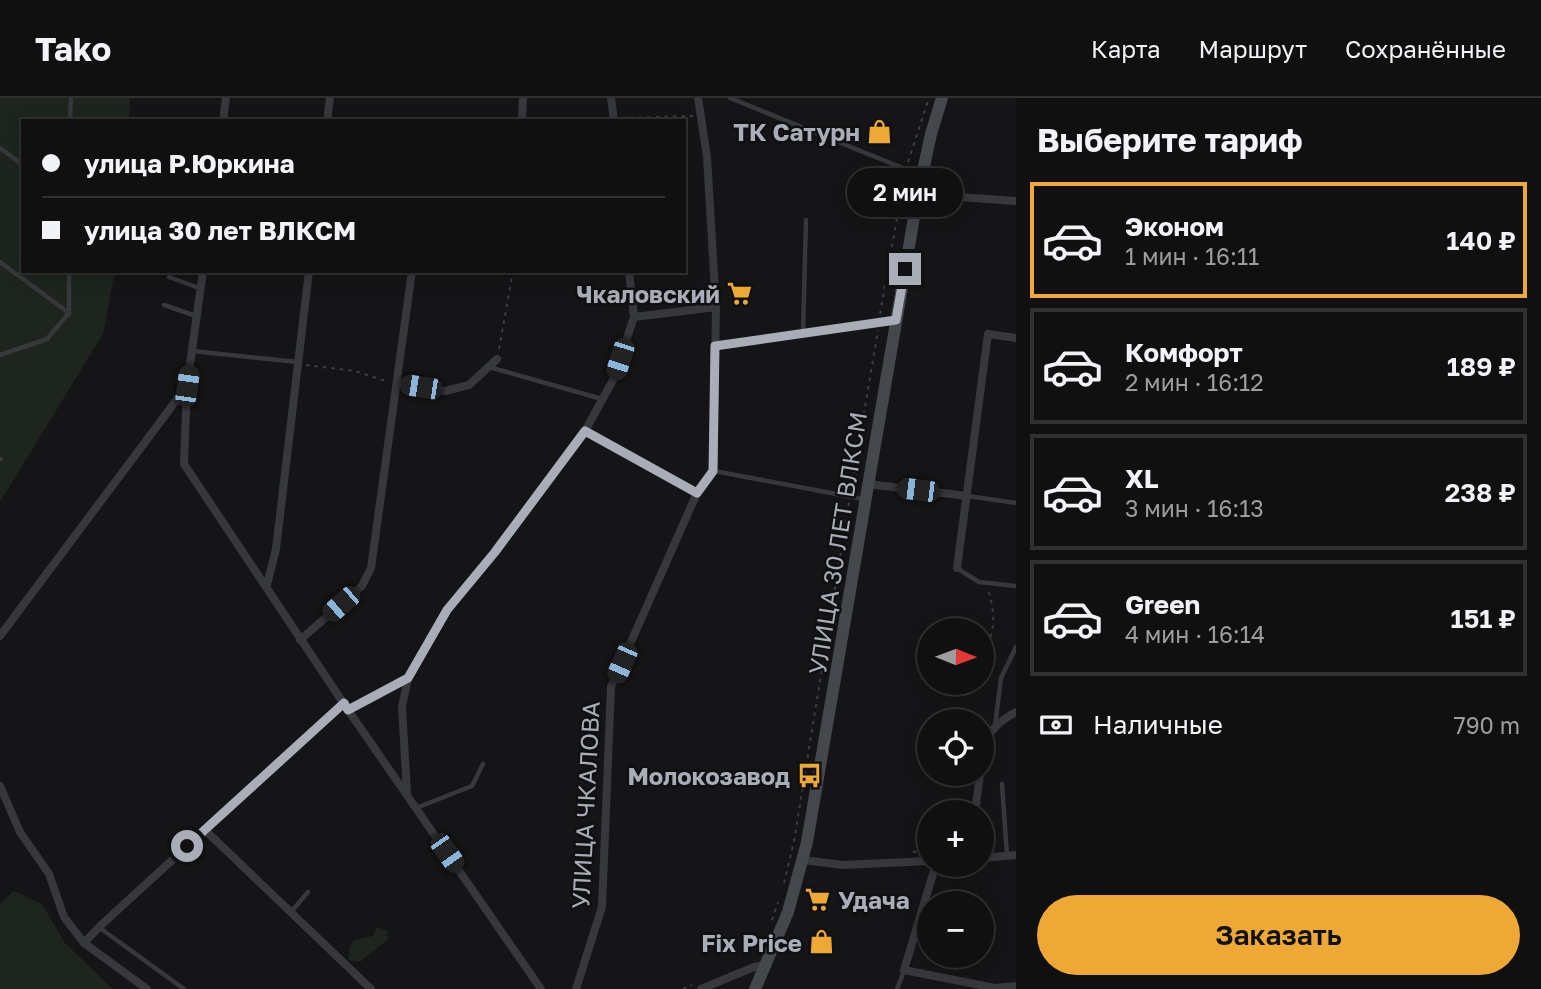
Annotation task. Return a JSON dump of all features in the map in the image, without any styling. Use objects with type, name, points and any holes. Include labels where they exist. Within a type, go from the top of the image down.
[{"type":"main road","name":"УЛИЦА 30 ЛЕТ ВЛКСМ","points":[[755,989],[788,912],[817,797],[918,194],[942,98]]},
{"type":"street","points":[[223,119],[226,98]]},
{"type":"street","points":[[327,119],[330,98]]},
{"type":"street","points":[[522,119],[523,98]]},
{"type":"street","points":[[611,98],[614,119]]},
{"type":"street","points":[[698,98],[707,157],[716,307],[713,471]]},
{"type":"street","points":[[918,194],[1016,200]]},
{"type":"street","points":[[202,273],[187,386],[184,464],[267,585],[300,640],[541,989]]},
{"type":"street","points":[[267,585],[276,548],[309,273]]},
{"type":"street","points":[[300,640],[362,586],[371,568],[412,273]]},
{"type":"street","points":[[407,796],[402,707],[408,678],[447,610],[495,552],[585,431],[603,399],[613,380],[634,317],[629,273]]},
{"type":"street","points":[[634,317],[716,307]]},
{"type":"street","points":[[957,568],[988,334],[1016,338]]},
{"type":"street","points":[[397,383],[445,391],[469,385],[497,359]]},
{"type":"street","points":[[0,636],[187,386]]},
{"type":"street","name":"УЛИЦА ЧКАЛОВА","points":[[576,989],[602,907],[611,687],[697,493],[713,471]]},
{"type":"street","points":[[868,484],[967,496]]},
{"type":"street","points":[[84,943],[205,830],[346,707],[408,678]]},
{"type":"street","points":[[995,726],[1016,712]]},
{"type":"street","points":[[0,786],[20,832],[49,874],[64,917],[84,943],[147,989]]},
{"type":"street","points":[[205,830],[370,989]]},
{"type":"street","points":[[803,860],[843,865],[917,862]]},
{"type":"street","points":[[932,877],[904,970],[995,988],[1016,986]]},
{"type":"street","points":[[701,989],[765,965]]},
{"type":"lane","points":[[71,98],[71,119]]},
{"type":"lane","points":[[730,98],[922,176]]},
{"type":"lane","points":[[0,148],[21,164]]},
{"type":"lane","points":[[803,332],[806,220]]},
{"type":"lane","points":[[0,262],[69,313]]},
{"type":"lane","points":[[0,355],[47,339],[69,313],[69,273]]},
{"type":"lane","points":[[169,277],[200,288]]},
{"type":"lane","points":[[164,305],[196,316]]},
{"type":"lane","points":[[715,346],[896,320]]},
{"type":"lane","points":[[192,351],[298,362]]},
{"type":"lane","points":[[488,367],[603,399]]},
{"type":"lane","points":[[585,431],[697,493]]},
{"type":"lane","points":[[713,471],[865,499]]},
{"type":"lane","points":[[967,496],[1016,503]]},
{"type":"lane","points":[[957,568],[979,582],[1016,586]]},
{"type":"lane","points":[[995,726],[1001,678],[1016,647]]},
{"type":"lane","points":[[416,808],[472,786],[483,764]]},
{"type":"lane","points":[[1002,784],[1011,856]]},
{"type":"lane","points":[[290,912],[308,892]]},
{"type":"lane","points":[[99,927],[184,989]]},
{"type":"lane","points":[[897,989],[904,970]]},
{"type":"path","points":[[783,885],[794,841],[906,170],[929,98]]},
{"type":"path","points":[[636,119],[701,116]]},
{"type":"path","points":[[497,359],[513,273]]},
{"type":"path","points":[[298,362],[312,368],[355,371],[397,383]]},
{"type":"path","points":[[979,582],[988,589],[994,624]]},
{"type":"path","points":[[994,672],[1001,678]]},
{"type":"path","points":[[902,853],[917,851]]},
{"type":"path","points":[[768,930],[780,897]]},
{"type":"shaded area","points":[[0,98],[130,98],[129,119],[21,119],[21,273],[115,273],[103,334],[0,502]]},
{"type":"shaded area","points":[[14,891],[42,904],[64,942],[113,989],[0,989],[0,904]]},
{"type":"shaded area","points":[[377,927],[388,931],[387,940],[360,962],[349,960],[349,950],[354,940],[373,936]]},
{"type":"place","name":"ТК Сатурн","points":[[880,131]]},
{"type":"place","name":"Чкаловский","points":[[740,293]]},
{"type":"place","name":"Молокозавод","points":[[810,775]]},
{"type":"place","name":"Удача","points":[[818,899]]},
{"type":"place","name":"Fix Price","points":[[822,942]]},
{"type":"route","points":[[187,846],[344,703],[348,710],[408,678],[447,610],[495,552],[585,431],[697,493],[713,471],[715,346],[896,320],[905,269]]}]
